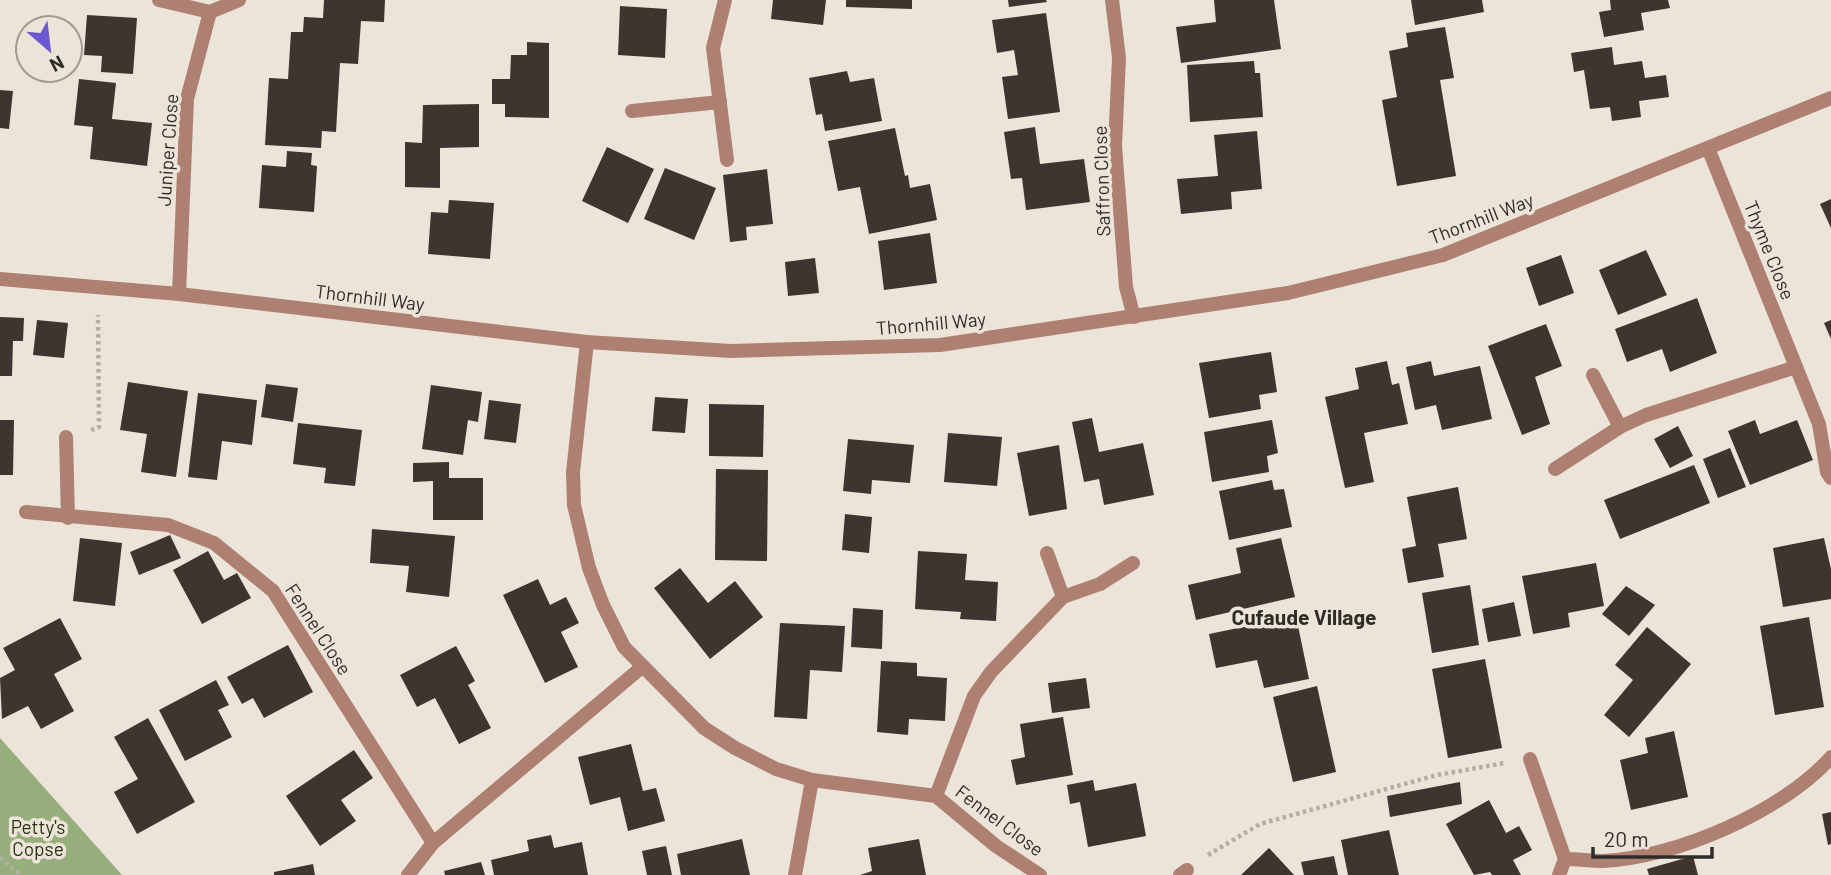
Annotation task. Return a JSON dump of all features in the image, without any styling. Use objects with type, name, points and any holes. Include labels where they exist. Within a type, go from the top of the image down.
[{"type":"street","points":[[159,0],[210,12],[239,0]]},
{"type":"street","points":[[725,0],[713,48],[727,160]]},
{"type":"street","name":"Saffron Close","points":[[1112,0],[1119,58],[1115,146],[1126,287],[1134,317]]},
{"type":"street","name":"Juniper Close","points":[[179,294],[187,99],[210,12]]},
{"type":"street","name":"Thornhill Way","points":[[0,279],[179,294],[587,342],[731,351],[940,345],[1288,293],[1443,255],[1831,98]]},
{"type":"street","points":[[632,111],[720,102]]},
{"type":"street","name":"Thyme Close","points":[[1708,148],[1819,424],[1826,472],[1831,478]]},
{"type":"street","name":"Fennel Close","points":[[587,342],[573,472],[579,535],[603,605],[624,647],[704,728],[776,769],[812,780],[936,796],[996,846],[1040,875]]},
{"type":"street","points":[[1555,469],[1620,427],[1646,415],[1796,367]]},
{"type":"street","points":[[1593,375],[1620,427]]},
{"type":"street","points":[[66,437],[68,518]]},
{"type":"street","name":"Fennel Close","points":[[26,512],[168,526],[215,543],[273,591],[433,843]]},
{"type":"street","points":[[1047,553],[1063,597]]},
{"type":"street","name":"Fennel Close","points":[[936,796],[974,696],[1020,640],[1063,597],[1100,584],[1133,563]]},
{"type":"street","points":[[408,875],[433,843],[642,667]]},
{"type":"street","points":[[1565,859],[1604,861],[1655,853],[1728,827],[1785,799],[1831,757]]},
{"type":"street","points":[[1530,759],[1565,859],[1559,875]]},
{"type":"street","points":[[795,875],[812,780]]},
{"type":"path","points":[[66,437],[99,427],[98,286]]},
{"type":"path","points":[[1184,873],[1260,824],[1437,775],[1530,759]]},
{"type":"path","points":[[0,858],[22,875]]},
{"type":"green space","name":"Petty's Copse","points":[[0,738],[122,875],[0,875]]},
{"type":"building","points":[[324,0],[385,0],[384,22],[361,21],[358,64],[340,63],[336,132],[322,131],[321,148],[265,145],[269,78],[288,79],[291,32],[303,32],[304,17],[323,18]]},
{"type":"building","points":[[773,0],[826,0],[823,25],[771,19]]},
{"type":"building","points":[[846,0],[912,0],[912,9],[846,7]]},
{"type":"building","points":[[1008,0],[1046,0],[1047,2],[1009,7]]},
{"type":"building","points":[[1214,0],[1274,0],[1281,49],[1181,63],[1176,27],[1216,22]]},
{"type":"building","points":[[1411,0],[1482,0],[1484,12],[1415,25]]},
{"type":"building","points":[[1610,0],[1668,0],[1670,8],[1641,13],[1644,30],[1604,37],[1599,12],[1611,10]]},
{"type":"building","points":[[620,6],[667,9],[665,58],[618,55]]},
{"type":"building","points":[[1046,13],[1060,112],[1008,119],[1002,77],[1018,75],[1014,50],[997,53],[992,20]]},
{"type":"building","points":[[87,15],[137,18],[133,74],[101,72],[102,56],[84,55]]},
{"type":"building","points":[[1445,27],[1454,78],[1440,80],[1456,176],[1397,186],[1382,100],[1397,97],[1389,51],[1408,47],[1406,33]]},
{"type":"building","points":[[527,42],[549,43],[549,118],[505,117],[505,104],[492,104],[492,79],[510,79],[511,55],[527,55]]},
{"type":"building","points":[[1612,47],[1614,65],[1642,61],[1645,78],[1666,75],[1669,97],[1639,101],[1641,117],[1612,121],[1610,107],[1590,109],[1584,70],[1574,72],[1571,53]]},
{"type":"building","points":[[1254,61],[1255,73],[1260,73],[1263,117],[1190,122],[1187,65]]},
{"type":"building","points":[[847,71],[850,82],[874,78],[882,121],[825,131],[822,114],[816,115],[809,78]]},
{"type":"building","points":[[84,80],[116,83],[112,119],[152,123],[147,166],[90,159],[93,127],[74,125],[78,84],[84,84]]},
{"type":"building","points":[[0,90],[13,91],[9,129],[0,128]]},
{"type":"building","points":[[479,104],[479,147],[440,148],[440,188],[405,187],[405,142],[422,143],[423,105]]},
{"type":"building","points":[[1035,127],[1040,164],[1084,159],[1090,202],[1026,210],[1022,178],[1011,179],[1004,132]]},
{"type":"building","points":[[895,128],[910,188],[930,184],[937,220],[869,234],[860,187],[838,191],[828,141]]},
{"type":"building","points":[[1257,131],[1262,189],[1231,192],[1232,209],[1181,214],[1177,179],[1218,176],[1214,135]]},
{"type":"building","points":[[607,147],[654,169],[628,223],[582,201]]},
{"type":"building","points":[[287,151],[312,153],[311,165],[317,166],[314,212],[259,208],[262,165],[286,167]]},
{"type":"building","points":[[665,168],[716,188],[694,240],[644,219]]},
{"type":"building","points":[[767,169],[773,224],[746,227],[747,240],[730,242],[723,175]]},
{"type":"building","points":[[1831,199],[1831,228],[1820,204]]},
{"type":"building","points":[[449,200],[494,203],[490,259],[428,254],[431,212],[448,213]]},
{"type":"building","points":[[930,233],[937,283],[884,290],[878,241]]},
{"type":"building","points":[[1646,250],[1667,295],[1618,315],[1599,270]]},
{"type":"building","points":[[1561,255],[1574,293],[1539,306],[1526,268]]},
{"type":"building","points":[[815,258],[819,293],[788,296],[785,262]]},
{"type":"building","points":[[1697,298],[1717,353],[1670,372],[1662,349],[1627,362],[1615,329]]},
{"type":"building","points":[[0,317],[24,318],[23,341],[13,341],[12,376],[0,376]]},
{"type":"building","points":[[37,320],[68,323],[64,358],[33,355]]},
{"type":"building","points":[[1831,320],[1831,339],[1824,323]]},
{"type":"building","points":[[1546,324],[1562,366],[1535,377],[1550,424],[1522,435],[1488,346]]},
{"type":"building","points":[[1271,352],[1277,392],[1259,395],[1261,409],[1209,418],[1199,363]]},
{"type":"building","points":[[1387,361],[1392,385],[1399,383],[1408,424],[1364,433],[1374,482],[1345,488],[1325,397],[1359,389],[1355,368]]},
{"type":"building","points":[[1431,361],[1434,376],[1480,366],[1492,419],[1442,430],[1436,405],[1415,410],[1406,367]]},
{"type":"building","points":[[128,382],[188,391],[176,477],[141,472],[147,434],[120,430]]},
{"type":"building","points":[[266,384],[298,388],[293,422],[261,417]]},
{"type":"building","points":[[431,385],[482,392],[478,422],[468,420],[463,455],[422,449]]},
{"type":"building","points":[[198,393],[257,400],[252,445],[222,441],[217,480],[188,477]]},
{"type":"building","points":[[655,397],[688,399],[685,433],[652,431]]},
{"type":"building","points":[[489,400],[521,404],[516,443],[484,439]]},
{"type":"building","points":[[709,404],[764,405],[763,457],[709,456]]},
{"type":"building","points":[[1092,418],[1099,452],[1143,443],[1154,495],[1104,505],[1099,479],[1084,482],[1072,422]]},
{"type":"building","points":[[0,420],[14,420],[13,475],[0,475]]},
{"type":"building","points":[[1272,420],[1278,453],[1267,456],[1269,472],[1212,482],[1204,432]]},
{"type":"building","points":[[1755,420],[1760,434],[1797,420],[1813,460],[1750,485],[1728,431]]},
{"type":"building","points":[[298,423],[362,430],[355,486],[324,483],[326,468],[293,464]]},
{"type":"building","points":[[1678,426],[1693,456],[1670,468],[1654,439]]},
{"type":"building","points":[[948,433],[1002,437],[997,486],[944,482]]},
{"type":"building","points":[[848,439],[914,445],[910,483],[872,480],[871,494],[843,491]]},
{"type":"building","points":[[1059,445],[1067,509],[1029,516],[1017,453]]},
{"type":"building","points":[[1730,448],[1746,487],[1718,498],[1703,459]]},
{"type":"building","points":[[449,462],[449,478],[483,478],[483,520],[433,520],[433,481],[413,482],[413,463]]},
{"type":"building","points":[[1694,465],[1710,503],[1620,539],[1604,500]]},
{"type":"building","points":[[716,469],[768,470],[767,561],[715,560]]},
{"type":"building","points":[[1272,480],[1274,490],[1284,489],[1292,527],[1229,540],[1219,491]]},
{"type":"building","points":[[1458,487],[1467,539],[1438,544],[1444,577],[1408,583],[1402,549],[1416,546],[1407,497]]},
{"type":"building","points":[[845,514],[872,517],[869,553],[842,550]]},
{"type":"building","points":[[372,529],[455,536],[449,597],[406,592],[409,566],[370,563]]},
{"type":"building","points":[[170,535],[181,558],[139,575],[130,552]]},
{"type":"building","points":[[80,538],[122,543],[115,606],[73,601]]},
{"type":"building","points":[[1281,538],[1295,597],[1196,620],[1188,585],[1241,573],[1236,548]]},
{"type":"building","points":[[1824,538],[1831,569],[1831,599],[1783,607],[1773,548]]},
{"type":"building","points":[[208,551],[224,580],[237,573],[251,598],[202,624],[173,570]]},
{"type":"building","points":[[918,551],[967,554],[965,580],[998,582],[996,621],[960,619],[961,612],[915,609]]},
{"type":"building","points":[[1596,563],[1604,606],[1568,613],[1570,627],[1533,634],[1522,576]]},
{"type":"building","points":[[680,568],[708,603],[735,581],[763,617],[710,659],[654,588]]},
{"type":"building","points":[[538,579],[550,605],[566,597],[579,623],[561,632],[578,667],[545,683],[503,595]]},
{"type":"building","points":[[1470,585],[1479,645],[1432,653],[1422,593]]},
{"type":"building","points":[[1626,586],[1655,605],[1629,636],[1602,614]]},
{"type":"building","points":[[1514,602],[1521,636],[1488,642],[1482,609]]},
{"type":"building","points":[[853,608],[883,610],[882,649],[851,647]]},
{"type":"building","points":[[1296,616],[1309,679],[1264,688],[1257,660],[1216,668],[1209,634]]},
{"type":"building","points":[[1809,617],[1824,707],[1775,715],[1760,626]]},
{"type":"building","points":[[60,618],[82,659],[54,674],[74,711],[41,729],[28,706],[2,719],[0,678],[15,670],[3,648]]},
{"type":"building","points":[[780,623],[845,626],[842,672],[810,670],[807,719],[774,717]]},
{"type":"building","points":[[1647,627],[1691,664],[1629,737],[1604,715],[1633,680],[1615,665]]},
{"type":"building","points":[[288,645],[313,692],[264,718],[253,698],[242,704],[227,677]]},
{"type":"building","points":[[456,646],[475,681],[468,685],[491,728],[459,744],[435,698],[417,707],[400,675]]},
{"type":"building","points":[[1485,659],[1502,748],[1448,758],[1432,669]]},
{"type":"building","points":[[881,661],[917,663],[917,676],[947,678],[945,721],[909,719],[908,735],[877,732]]},
{"type":"building","points":[[1086,678],[1090,708],[1052,713],[1048,683]]},
{"type":"building","points":[[216,680],[229,705],[218,710],[232,737],[185,761],[159,710]]},
{"type":"building","points":[[1317,686],[1336,772],[1293,782],[1273,697]]},
{"type":"building","points":[[1063,717],[1073,775],[1016,785],[1011,760],[1025,757],[1020,724]]},
{"type":"building","points":[[148,718],[195,802],[137,834],[114,792],[138,779],[114,737]]},
{"type":"building","points":[[1674,731],[1688,797],[1631,810],[1620,760],[1648,753],[1645,738]]},
{"type":"building","points":[[631,744],[643,791],[656,788],[665,821],[628,831],[620,797],[590,805],[578,757]]},
{"type":"building","points":[[354,750],[373,778],[341,800],[356,821],[320,846],[286,796]]},
{"type":"building","points":[[1093,780],[1095,791],[1136,783],[1146,836],[1088,847],[1080,802],[1070,804],[1067,785]]},
{"type":"building","points":[[1460,782],[1462,804],[1390,817],[1387,796]]},
{"type":"building","points":[[1489,800],[1506,833],[1519,826],[1532,850],[1513,860],[1521,875],[1492,875],[1490,872],[1474,875],[1446,824]]},
{"type":"building","points":[[1831,812],[1831,844],[1828,845],[1822,814]]},
{"type":"building","points":[[1389,830],[1399,875],[1348,875],[1341,840]]},
{"type":"building","points":[[551,835],[554,848],[582,842],[588,875],[494,875],[491,860],[529,851],[527,840]]},
{"type":"building","points":[[742,839],[750,875],[681,875],[677,854]]},
{"type":"building","points":[[919,839],[926,875],[860,875],[872,871],[868,848]]},
{"type":"building","points":[[666,846],[672,875],[647,875],[642,851]]},
{"type":"building","points":[[1269,848],[1294,875],[1241,875]]},
{"type":"building","points":[[1334,856],[1338,875],[1304,875],[1301,862]]},
{"type":"building","points":[[1693,856],[1698,875],[1649,875],[1647,869]]},
{"type":"building","points":[[481,862],[485,875],[445,875],[444,871]]},
{"type":"building","points":[[313,864],[315,875],[274,875],[274,872]]},
{"type":"district","name":"Cufaude Village","points":[[1304,616]]}]
